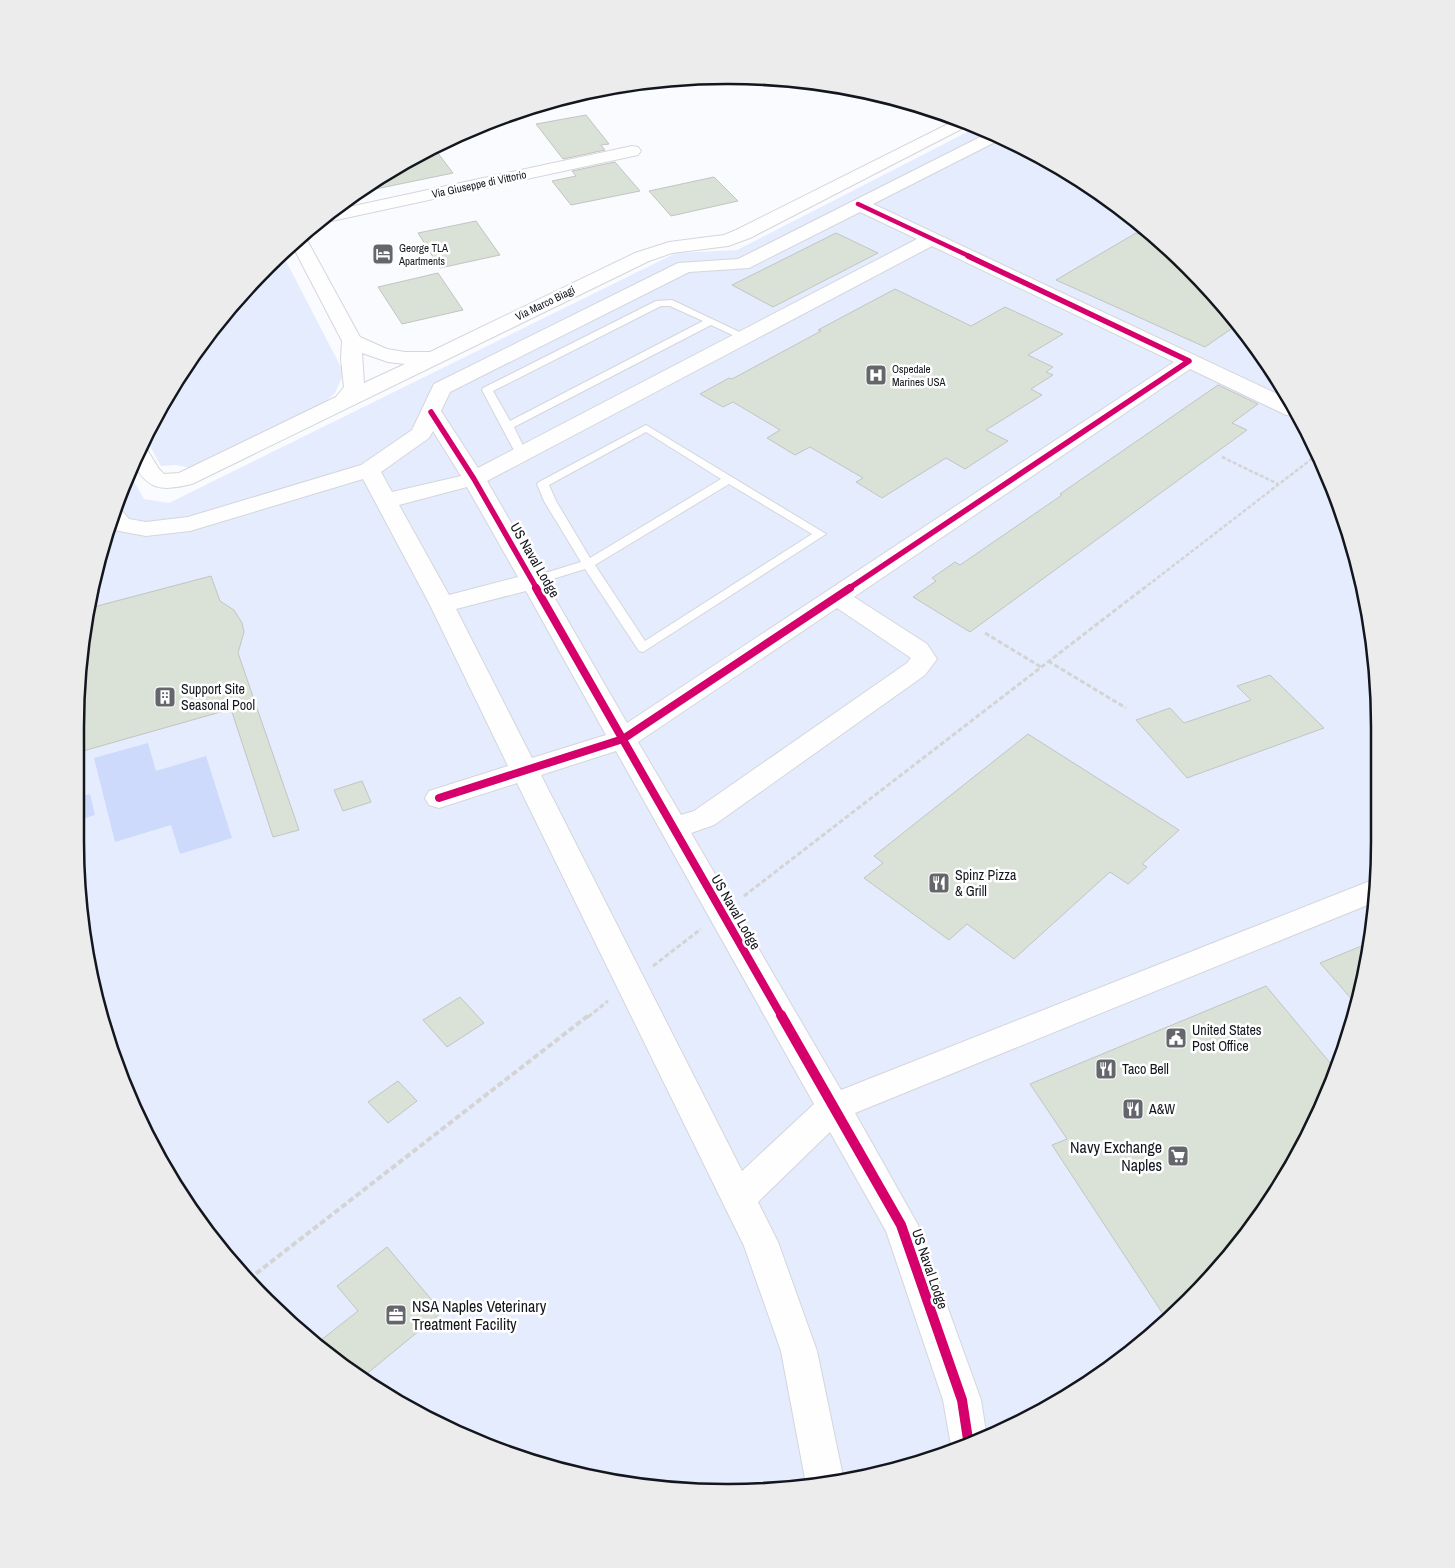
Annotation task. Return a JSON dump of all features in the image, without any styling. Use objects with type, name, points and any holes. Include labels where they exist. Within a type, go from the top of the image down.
[{"type":"street","name":"Via Marco Biagi","points":[[142,460],[150,473],[159,481],[184,479],[642,256],[669,248],[728,240],[743,234],[956,126]]},
{"type":"street","points":[[118,521],[122,525],[146,529],[190,524],[369,470],[421,433],[442,388],[685,267],[742,264],[988,139]]},
{"type":"street","name":"Via Giuseppe di Vittorio","points":[[340,214],[632,151]]},
{"type":"street","points":[[858,204],[1285,406]]},
{"type":"street","points":[[386,501],[474,479],[931,239]]},
{"type":"street","points":[[301,246],[352,341],[351,359],[354,388],[344,401]]},
{"type":"street","points":[[352,341],[388,357],[409,358],[437,355]]},
{"type":"street","points":[[354,378],[388,379],[390,368],[388,357]]},
{"type":"street","points":[[439,798],[623,739],[1189,361]]},
{"type":"street","name":"US Naval Lodge","points":[[430,412],[474,479],[901,1225],[962,1400],[968,1437]]},
{"type":"street","points":[[369,470],[442,605],[760,1242],[798,1351],[824,1477]]},
{"type":"street","points":[[442,605],[532,582]]},
{"type":"street","points":[[674,828],[704,818],[916,669],[924,659],[918,650],[836,597]]},
{"type":"street","points":[[738,1198],[834,1107],[1369,892]]},
{"type":"lane","points":[[521,454],[508,426],[487,390],[659,303],[672,304],[745,337]]},
{"type":"lane","points":[[508,426],[711,321]]},
{"type":"lane","points":[[646,428],[729,479],[820,534],[643,648],[588,564],[550,501],[543,484],[646,428]]},
{"type":"lane","points":[[532,582],[588,564],[729,479]]},
{"type":"path","points":[[1222,457],[1278,484]]},
{"type":"path","points":[[253,1276],[1312,459]]},
{"type":"path","points":[[985,633],[1041,667]]},
{"type":"path","points":[[1048,661],[1126,708]]},
{"type":"shaded area","points":[[969,131],[1012,150],[1085,192],[1119,217],[1183,272],[1238,336],[1263,370],[1305,443],[1337,521],[1359,602],[1366,643],[1370,685],[1370,883],[1366,925],[1349,1007],[1337,1047],[1305,1125],[1263,1198],[1238,1232],[1183,1296],[1152,1324],[1085,1376],[1049,1398],[1012,1418],[934,1450],[853,1472],[812,1479],[770,1483],[685,1483],[643,1479],[561,1462],[521,1450],[443,1418],[370,1376],[303,1324],[272,1296],[217,1232],[192,1198],[150,1125],[118,1047],[96,966],[89,925],[85,883],[85,685],[89,643],[96,602],[118,521],[133,480],[144,499],[169,503],[676,253],[737,250]]},
{"type":"shaded area","points":[[285,260],[344,373],[335,393],[324,403],[190,468],[176,465],[161,466],[149,445],[170,406],[192,370],[217,336],[244,303]]},
{"type":"water","points":[[148,743],[156,771],[206,756],[232,838],[180,854],[171,825],[115,842],[94,758]]},
{"type":"water","points":[[90,794],[95,815],[84,818],[84,796]]},
{"type":"building","points":[[586,115],[609,144],[601,145],[605,150],[563,159],[536,124]]},
{"type":"building","points":[[438,153],[453,173],[375,189]]},
{"type":"building","points":[[615,162],[640,191],[571,205],[552,181],[576,176],[572,171]]},
{"type":"building","points":[[714,177],[738,201],[671,216],[649,191]]},
{"type":"building","points":[[476,221],[500,255],[440,268],[418,233]]},
{"type":"building","points":[[836,233],[878,253],[773,307],[732,285]]},
{"type":"building","points":[[1136,233],[1152,244],[1183,272],[1232,329],[1205,347],[1056,280]]},
{"type":"building","points":[[438,273],[463,310],[402,324],[378,287]]},
{"type":"building","points":[[895,289],[971,326],[1005,307],[1063,334],[1028,355],[1053,367],[1046,372],[1053,375],[1031,389],[1042,395],[986,430],[1008,441],[965,469],[946,458],[882,498],[856,482],[863,478],[810,447],[795,455],[767,438],[780,430],[733,402],[723,407],[700,394],[729,378],[732,379]]},
{"type":"building","points":[[1218,385],[1258,404],[1232,423],[1247,430],[970,632],[913,597],[936,581],[932,578],[955,562],[960,565]]},
{"type":"building","name":"Support Site Seasonal Pool","points":[[211,576],[220,601],[234,610],[242,623],[244,632],[238,653],[299,830],[273,837],[231,709],[84,751],[85,685],[95,607]]},
{"type":"building","points":[[1270,675],[1324,728],[1187,778],[1136,720],[1170,708],[1184,723],[1251,700],[1237,686]]},
{"type":"building","points":[[1028,734],[1179,830],[1142,864],[1147,867],[1128,884],[1110,872],[1014,959],[967,924],[949,940],[864,878],[883,863],[874,856]]},
{"type":"building","points":[[362,781],[371,802],[343,811],[334,790]]},
{"type":"building","points":[[1362,946],[1351,998],[1320,963]]},
{"type":"building","name":"Navy Exchange Naples","points":[[1266,986],[1331,1064],[1305,1125],[1263,1198],[1211,1265],[1183,1296],[1163,1314],[1052,1145],[1067,1139],[1030,1084]]},
{"type":"building","points":[[460,997],[484,1023],[447,1047],[423,1020]]},
{"type":"building","points":[[398,1081],[417,1101],[388,1123],[368,1102]]},
{"type":"building","name":"NSA Naples Veterinary Treatment Facility","points":[[387,1247],[442,1312],[367,1374],[322,1339],[358,1311],[337,1286]]},
{"type":"cycle path","points":[[439,798],[623,739],[1189,361],[858,204]]},
{"type":"cycle path","points":[[431,412],[474,479],[901,1225],[962,1400],[968,1437]]},
{"type":"place","name":"George TLA Apartments","points":[[383,254]]},
{"type":"place","name":"Ospedale Marines USA","points":[[876,375]]},
{"type":"place","name":"Support Site Seasonal Pool","points":[[165,697]]},
{"type":"place","name":"Spinz Pizza & Grill","points":[[939,883]]},
{"type":"place","name":"United States Post Office","points":[[1176,1038]]},
{"type":"place","name":"Taco Bell","points":[[1106,1069]]},
{"type":"place","name":"A&W","points":[[1133,1109]]},
{"type":"place","name":"Navy Exchange Naples","points":[[1178,1156]]},
{"type":"place","name":"NSA Naples Veterinary Treatment Facility","points":[[396,1315]]}]
